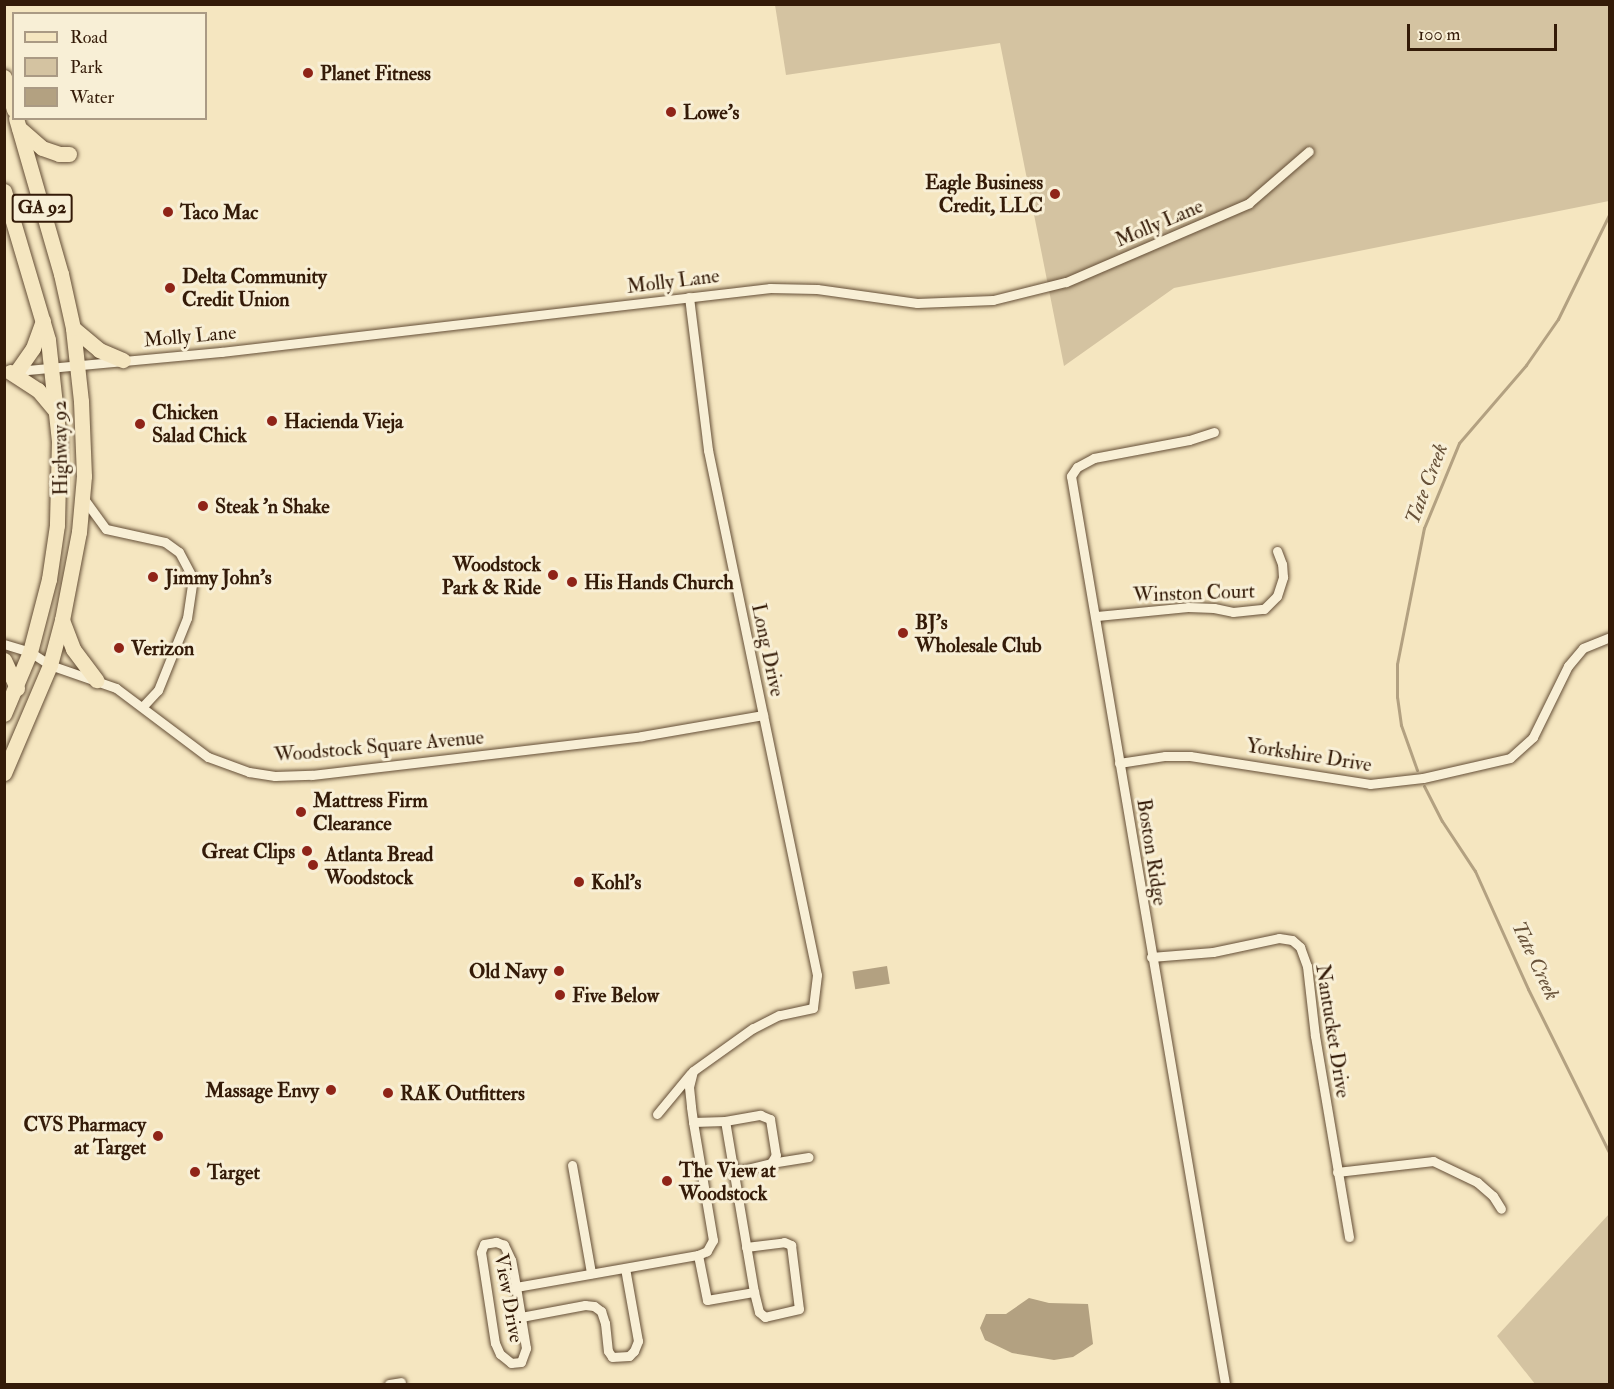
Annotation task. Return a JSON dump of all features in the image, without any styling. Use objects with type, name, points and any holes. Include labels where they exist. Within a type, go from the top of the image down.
[{"type":"main road","points":[[4,77],[12,103]]},
{"type":"main road","points":[[17,123],[42,148],[50,152],[69,154]]},
{"type":"main road","name":"Highway 92","points":[[4,773],[50,665],[76,550],[83,496],[83,436],[73,328],[61,274],[17,123]]},
{"type":"main road","name":"Highway 92","points":[[4,192],[43,318],[53,366],[57,413],[57,525],[49,579],[30,652],[17,688],[4,714]]},
{"type":"main road","points":[[43,318],[33,348],[10,372],[38,390],[57,413]]},
{"type":"main road","points":[[73,328],[99,350],[123,360]]},
{"type":"main road","points":[[62,620],[73,649],[96,680]]},
{"type":"main road","points":[[4,660],[17,688]]},
{"type":"street","name":"Molly Lane","points":[[10,372],[53,366],[220,352],[770,288],[817,289],[942,303],[1018,296],[1066,282],[1250,204],[1310,151]]},
{"type":"street","name":"Long Drive","points":[[689,297],[704,427],[817,975],[813,1008],[779,1015],[753,1028],[693,1071]]},
{"type":"street","name":"Boston Ridge","points":[[1214,432],[1189,440],[1094,458],[1077,467],[1071,476],[1097,616],[1151,957],[1225,1384]]},
{"type":"street","points":[[83,496],[92,513],[105,529],[166,542],[179,552],[193,578],[187,618],[158,690],[143,706]]},
{"type":"street","name":"Winston Court","points":[[1097,616],[1188,607],[1214,608],[1233,612],[1264,609],[1277,596],[1283,577],[1282,564],[1277,551]]},
{"type":"street","name":"Yorkshire Drive","points":[[1119,763],[1165,756],[1190,756],[1370,784],[1424,778],[1510,758],[1533,737],[1568,666],[1582,648],[1610,637]]},
{"type":"street","name":"Woodstock Square Avenue","points":[[4,644],[30,652],[50,665],[116,688],[143,706],[172,732],[208,757],[249,772],[275,776],[312,775],[651,735],[763,715]]},
{"type":"street","name":"Nantucket Drive","points":[[1151,957],[1213,952],[1279,938],[1292,940],[1300,947],[1307,966],[1315,1036],[1349,1237]]},
{"type":"street","points":[[657,1114],[693,1071]]},
{"type":"street","points":[[693,1071],[689,1087],[693,1122],[713,1240],[707,1251],[698,1256],[706,1300],[754,1292]]},
{"type":"street","points":[[693,1122],[725,1121],[760,1115],[770,1119],[776,1155],[771,1163]]},
{"type":"street","points":[[725,1121],[746,1247],[754,1292],[759,1312],[765,1317],[799,1309],[791,1245],[784,1242],[746,1247]]},
{"type":"street","points":[[734,1172],[809,1157]]},
{"type":"street","points":[[1337,1172],[1433,1161],[1477,1182],[1501,1209]]},
{"type":"street","points":[[572,1166],[591,1273]]},
{"type":"street","name":"View Drive","points":[[496,1242],[504,1245],[511,1260],[516,1287],[526,1354],[521,1362],[511,1364],[500,1354],[495,1344],[481,1252],[484,1244],[496,1242]]},
{"type":"street","name":"View Drive","points":[[516,1287],[698,1256]]},
{"type":"street","name":"View Drive","points":[[521,1317],[585,1305],[594,1306],[601,1311],[605,1323],[608,1351],[612,1357],[628,1356],[634,1351],[638,1341],[624,1268]]},
{"type":"street","points":[[389,1384],[401,1382]]},
{"type":"green space","points":[[775,5],[1609,5],[1609,201],[1174,288],[1064,366],[1000,43],[786,75]]},
{"type":"green space","points":[[1609,1214],[1609,1384],[1535,1384],[1497,1336]]},
{"type":"water","points":[[887,966],[890,984],[855,989],[852,971]]},
{"type":"water","points":[[1029,1298],[1049,1303],[1088,1304],[1093,1344],[1073,1357],[1054,1360],[1012,1353],[985,1340],[980,1328],[986,1314],[1006,1314]]},
{"type":"waterway","name":"Tate Creek","points":[[1417,770],[1401,725],[1397,697],[1397,664],[1424,528],[1459,443],[1526,365],[1558,319],[1610,213]]},
{"type":"waterway","name":"Tate Creek","points":[[1424,786],[1442,821],[1475,871],[1528,989],[1610,1154]]},
{"type":"place","name":"Planet Fitness","points":[[308,73]]},
{"type":"place","name":"Lowe's","points":[[671,112]]},
{"type":"place","name":"Eagle Business Credit, LLC","points":[[1055,194]]},
{"type":"place","name":"Taco Mac","points":[[168,212]]},
{"type":"place","name":"Delta Community Credit Union","points":[[170,288]]},
{"type":"place","name":"Hacienda Vieja","points":[[272,421]]},
{"type":"place","name":"Chicken Salad Chick","points":[[140,424]]},
{"type":"place","name":"Steak 'n Shake","points":[[203,506]]},
{"type":"place","name":"Woodstock Park & Ride","points":[[553,575]]},
{"type":"place","name":"Jimmy John's","points":[[153,577]]},
{"type":"place","name":"His Hands Church","points":[[572,582]]},
{"type":"place","name":"BJ's Wholesale Club","points":[[903,633]]},
{"type":"place","name":"Verizon","points":[[119,648]]},
{"type":"place","name":"Mattress Firm Clearance","points":[[301,812]]},
{"type":"place","name":"Great Clips","points":[[307,851]]},
{"type":"place","name":"Atlanta Bread Woodstock","points":[[313,865]]},
{"type":"place","name":"Kohl's","points":[[579,882]]},
{"type":"place","name":"Old Navy","points":[[559,971]]},
{"type":"place","name":"Five Below","points":[[560,995]]},
{"type":"place","name":"Massage Envy","points":[[331,1090]]},
{"type":"place","name":"RAK Outfitters","points":[[388,1093]]},
{"type":"place","name":"CVS Pharmacy at Target","points":[[158,1136]]},
{"type":"place","name":"Target","points":[[195,1172]]},
{"type":"place","name":"The View at Woodstock","points":[[667,1181]]}]
